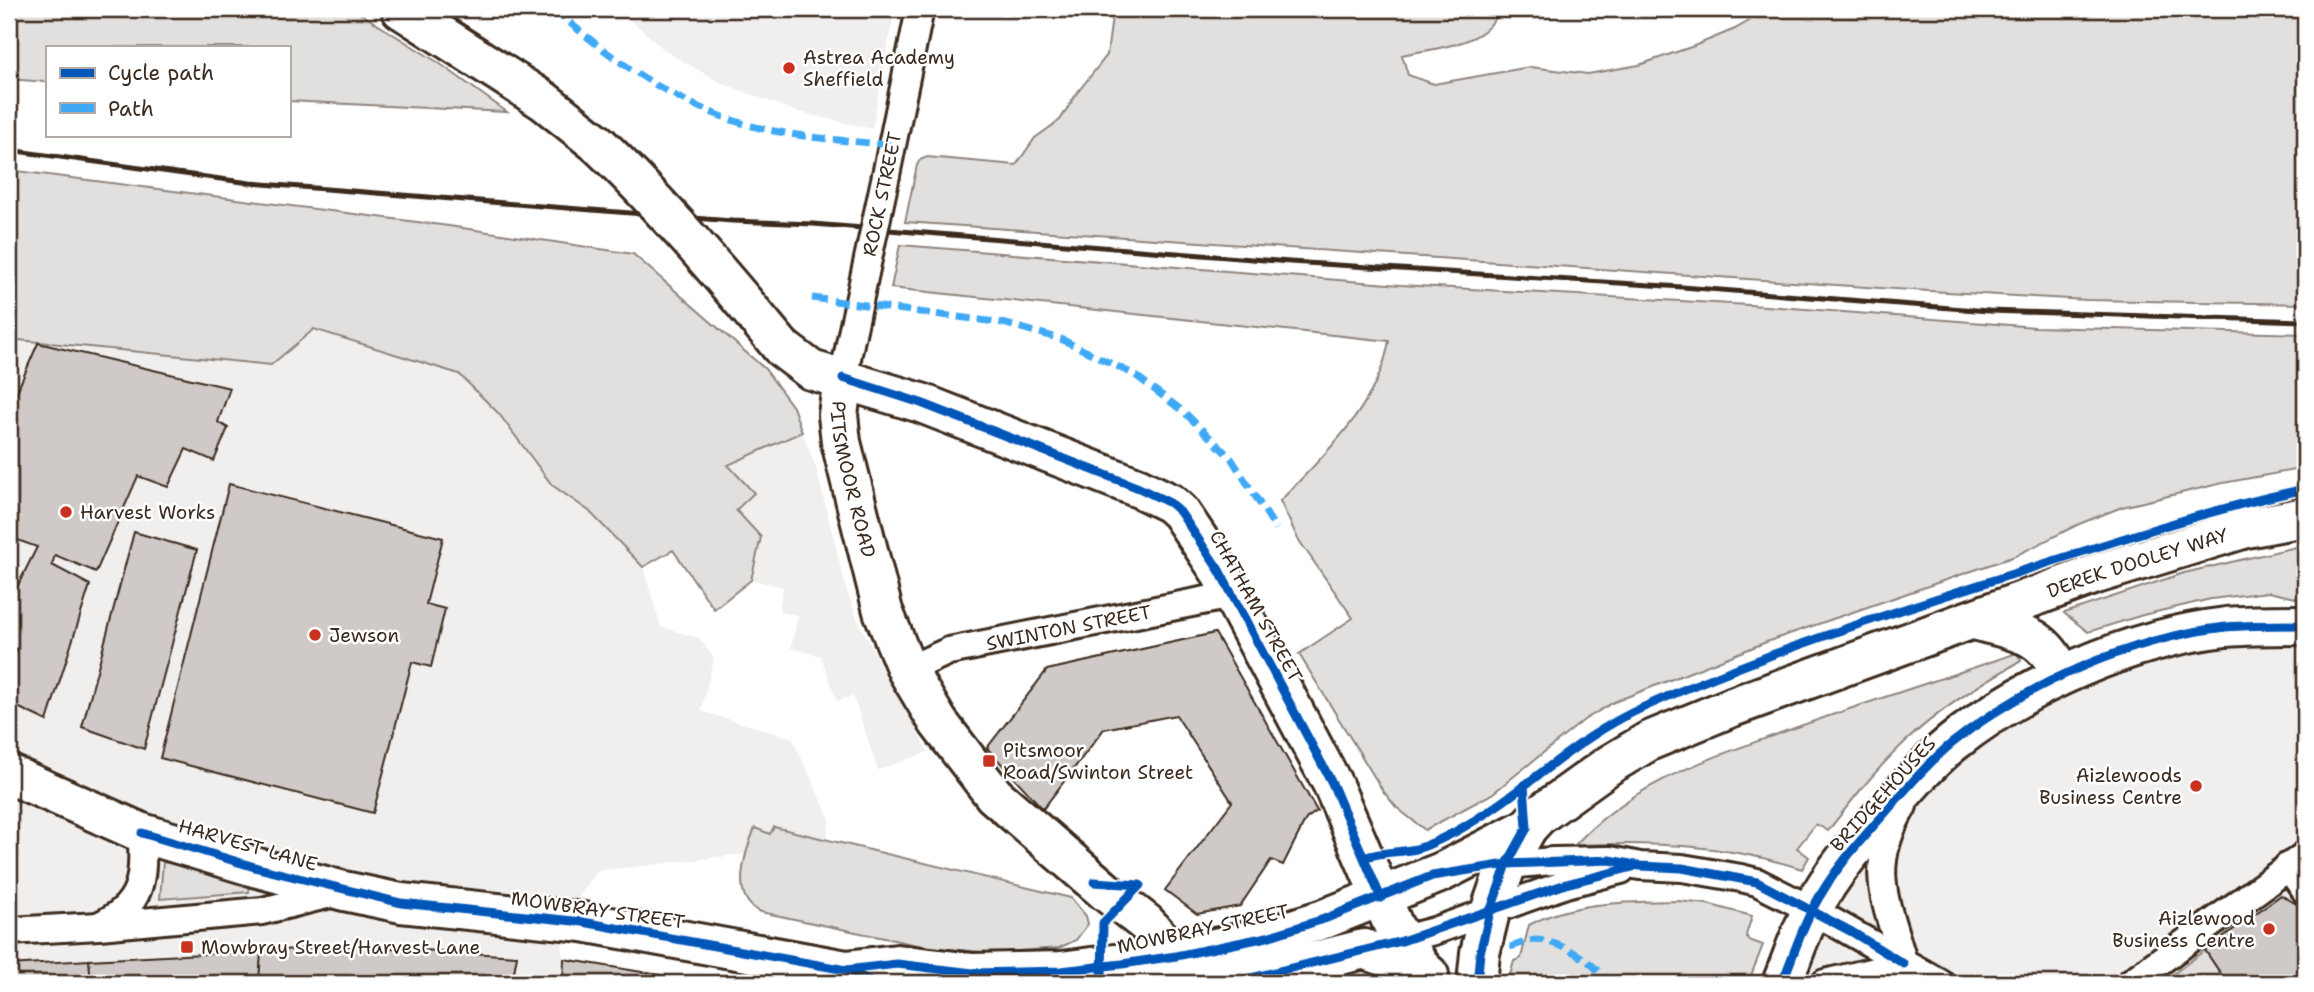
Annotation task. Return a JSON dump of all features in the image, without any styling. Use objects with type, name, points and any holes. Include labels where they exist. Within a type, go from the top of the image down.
[{"type":"main road","name":"PITSMOOR ROAD","points":[[401,9],[544,101],[598,144],[703,257],[782,348],[811,370],[843,378],[838,415],[841,442],[883,611],[906,670],[938,722],[994,795],[1146,923],[1176,956],[1217,983]]},
{"type":"main road","name":"CHATHAM STREET","points":[[843,378],[921,402],[1139,488],[1170,503],[1191,525],[1232,595],[1332,783],[1381,898],[1421,965]]},
{"type":"main road","name":"DEREK DOOLEY WAY","points":[[1974,620],[2096,574],[2246,528],[2305,517]]},
{"type":"main road","points":[[1477,983],[1480,953],[1490,912],[1507,864],[1527,828],[1538,816],[1599,772],[1649,741],[1732,707],[1974,620],[2028,635],[2047,648],[2062,675],[2116,654],[2187,634],[2254,625],[2305,625]]},
{"type":"main road","name":"BRIDGEHOUSES","points":[[1782,983],[1812,910],[1849,855],[1925,768],[1951,744],[1989,718],[2023,695],[2062,675]]},
{"type":"main road","name":"HARVEST LANE","points":[[9,774],[142,833],[344,891]]},
{"type":"main road","name":"MOWBRAY STREET","points":[[344,891],[401,903],[583,922],[861,977],[897,964],[973,973],[1061,971],[1176,956],[1267,937],[1381,898],[1432,876],[1527,828]]},
{"type":"main road","points":[[1230,983],[1364,950],[1421,965]]},
{"type":"street","name":"ROCK STREET","points":[[843,378],[920,9]]},
{"type":"street","name":"SWINTON STREET","points":[[906,670],[949,651],[1232,595]]},
{"type":"street","points":[[1904,964],[1882,892],[1881,872],[1894,823],[1925,768]]},
{"type":"street","points":[[99,926],[121,912],[133,898],[141,882],[142,833]]},
{"type":"street","points":[[1432,876],[1507,864],[1610,860],[1741,878],[1757,882],[1812,910],[1940,983]]},
{"type":"street","points":[[2130,983],[2297,860],[2305,890]]},
{"type":"street","points":[[1421,965],[1490,912],[1566,884],[1640,866]]},
{"type":"street","name":"MOWBRAY STREET","points":[[9,931],[99,926],[262,911],[344,891]]},
{"type":"street","points":[[1825,983],[1904,964]]},
{"type":"shaded area","points":[[9,9],[353,9],[439,63],[507,112],[290,101],[290,46],[46,46],[46,82],[9,79]]},
{"type":"shaded area","name":"Astrea Academy Sheffield","points":[[618,9],[895,9],[872,129],[795,111],[721,83],[667,52]]},
{"type":"shaded area","points":[[1113,9],[1499,9],[1484,31],[1472,38],[1444,47],[1402,55],[1408,75],[1434,84],[1530,67],[1588,74],[1639,65],[1735,29],[1770,9],[2305,9],[2305,304],[2087,300],[1895,289],[905,222],[920,160],[927,157],[1016,165],[1035,138],[1060,120],[1107,55]]},
{"type":"shaded area","points":[[9,170],[449,226],[633,254],[765,369],[793,407],[802,432],[728,465],[754,493],[736,510],[761,537],[751,580],[714,609],[673,550],[643,567],[589,511],[552,485],[499,414],[459,374],[314,329],[271,365],[9,339]]},
{"type":"shaded area","points":[[900,245],[1401,285],[1766,306],[2035,327],[2305,334],[2305,468],[2223,483],[2122,507],[2079,524],[2015,556],[1769,641],[1614,702],[1584,720],[1492,794],[1425,830],[1396,807],[1383,791],[1299,654],[1353,618],[1298,539],[1280,501],[1331,447],[1361,408],[1374,387],[1389,341],[891,288]]},
{"type":"shaded area","points":[[314,328],[459,374],[502,419],[552,485],[589,511],[643,567],[661,627],[699,638],[714,658],[701,711],[792,738],[830,819],[826,840],[775,827],[770,834],[748,845],[746,854],[597,871],[562,920],[563,983],[9,983],[9,339],[271,365]]},
{"type":"shaded area","points":[[802,432],[816,468],[847,592],[860,625],[928,752],[878,770],[853,696],[837,701],[821,656],[791,648],[798,615],[779,612],[783,587],[751,580],[761,537],[736,510],[728,465]]},
{"type":"shaded area","points":[[2305,545],[2305,600],[2268,592],[2211,599],[2143,615],[2088,632],[2064,613],[2184,573]]},
{"type":"shaded area","points":[[2305,625],[2305,983],[1940,983],[1904,964],[1834,983],[1782,983],[1849,855],[2062,675]]},
{"type":"shaded area","points":[[2017,653],[2021,661],[1961,698],[1906,741],[1875,773],[1828,831],[1816,824],[1797,848],[1809,857],[1802,869],[1746,854],[1690,846],[1575,845],[1622,804],[1674,774],[1817,720]]},
{"type":"shaded area","points":[[774,827],[1071,898],[1086,916],[1088,924],[1076,940],[1059,948],[993,953],[927,947],[761,912],[751,906],[745,897],[742,874],[755,828],[770,834]]},
{"type":"shaded area","points":[[163,862],[250,882],[249,892],[160,899]]},
{"type":"shaded area","points":[[1678,901],[1707,904],[1752,916],[1746,935],[1749,940],[1763,945],[1748,983],[1508,983],[1514,961],[1521,958],[1529,925],[1564,911],[1583,907]]},
{"type":"shaded area","points":[[2205,950],[2227,983],[2186,983],[2172,975]]},
{"type":"building","name":"Harvest Works","points":[[38,343],[230,388],[218,422],[228,428],[214,461],[186,449],[168,487],[138,476],[96,572],[55,555],[52,565],[90,585],[47,721],[9,703],[9,669],[17,649],[9,645],[9,603],[37,547],[9,537],[9,410]]},
{"type":"building","name":"Jewson","points":[[229,484],[443,538],[426,604],[445,609],[431,667],[412,662],[373,813],[160,758]]},
{"type":"building","points":[[134,532],[197,550],[144,749],[82,727]]},
{"type":"building","points":[[1215,633],[1317,811],[1306,819],[1283,865],[1271,860],[1240,906],[1197,914],[1165,890],[1232,802],[1176,715],[1104,729],[1043,809],[987,748],[1047,670]]},
{"type":"building","name":"Aizlewood Business Centre","points":[[2281,895],[2305,909],[2305,983],[2293,979],[2290,983],[2227,983],[2205,950]]},
{"type":"building","points":[[359,946],[517,956],[512,983],[259,983],[261,951]]},
{"type":"building","points":[[261,951],[259,983],[228,983],[228,979],[182,983],[91,983],[89,960]]},
{"type":"building","points":[[564,959],[708,983],[563,983]]},
{"type":"building","points":[[89,960],[91,983],[9,983],[9,965]]},
{"type":"building","points":[[2172,975],[2186,983],[2165,983]]},
{"type":"railway","points":[[9,150],[250,183],[732,221],[813,224],[1290,262],[1682,287],[1989,311],[2305,321]]},
{"type":"marked path","points":[[554,9],[625,65],[703,109],[760,128],[826,139],[893,145]]},
{"type":"marked path","points":[[812,298],[1003,323],[1061,339],[1135,375],[1184,412],[1231,458],[1276,529]]},
{"type":"marked path","points":[[1510,947],[1537,940],[1557,944],[1595,967],[1607,983]]},
{"type":"cycle path","points":[[843,378],[921,403],[1139,488],[1170,503],[1180,512],[1219,570],[1332,783],[1381,898]]},
{"type":"cycle path","points":[[1364,858],[1416,849],[1455,832],[1503,802],[1618,720],[1689,687],[1781,651],[2124,538],[2305,489]]},
{"type":"cycle path","points":[[1782,983],[1812,910],[1845,859],[1925,768],[1980,722],[2045,684],[2081,667],[2153,641],[2226,627],[2305,625]]},
{"type":"cycle path","points":[[1477,983],[1480,953],[1490,912],[1507,864],[1527,828],[1524,785]]},
{"type":"cycle path","points":[[142,833],[258,868],[401,903],[583,922],[846,970],[875,983]]},
{"type":"cycle path","points":[[846,970],[897,964],[973,973],[1061,971],[1122,964],[1267,937],[1324,919],[1432,876],[1507,864],[1610,860],[1640,866],[1682,868],[1757,882],[1852,932],[1904,964]]},
{"type":"cycle path","points":[[1230,983],[1402,941],[1566,884],[1633,867]]},
{"type":"cycle path","points":[[1094,882],[1140,885],[1103,923],[1102,983]]},
{"type":"place","name":"Astrea Academy Sheffield","points":[[789,68]]},
{"type":"place","name":"Harvest Works","points":[[66,512]]},
{"type":"place","name":"Jewson","points":[[315,635]]},
{"type":"place","name":"Pitsmoor Road/Swinton Street","points":[[989,761]]},
{"type":"place","name":"Aizlewoods Business Centre","points":[[2196,786]]},
{"type":"place","name":"Aizlewood Business Centre","points":[[2269,929]]},
{"type":"place","name":"Mowbray Street/Harvest Lane","points":[[187,947]]}]
